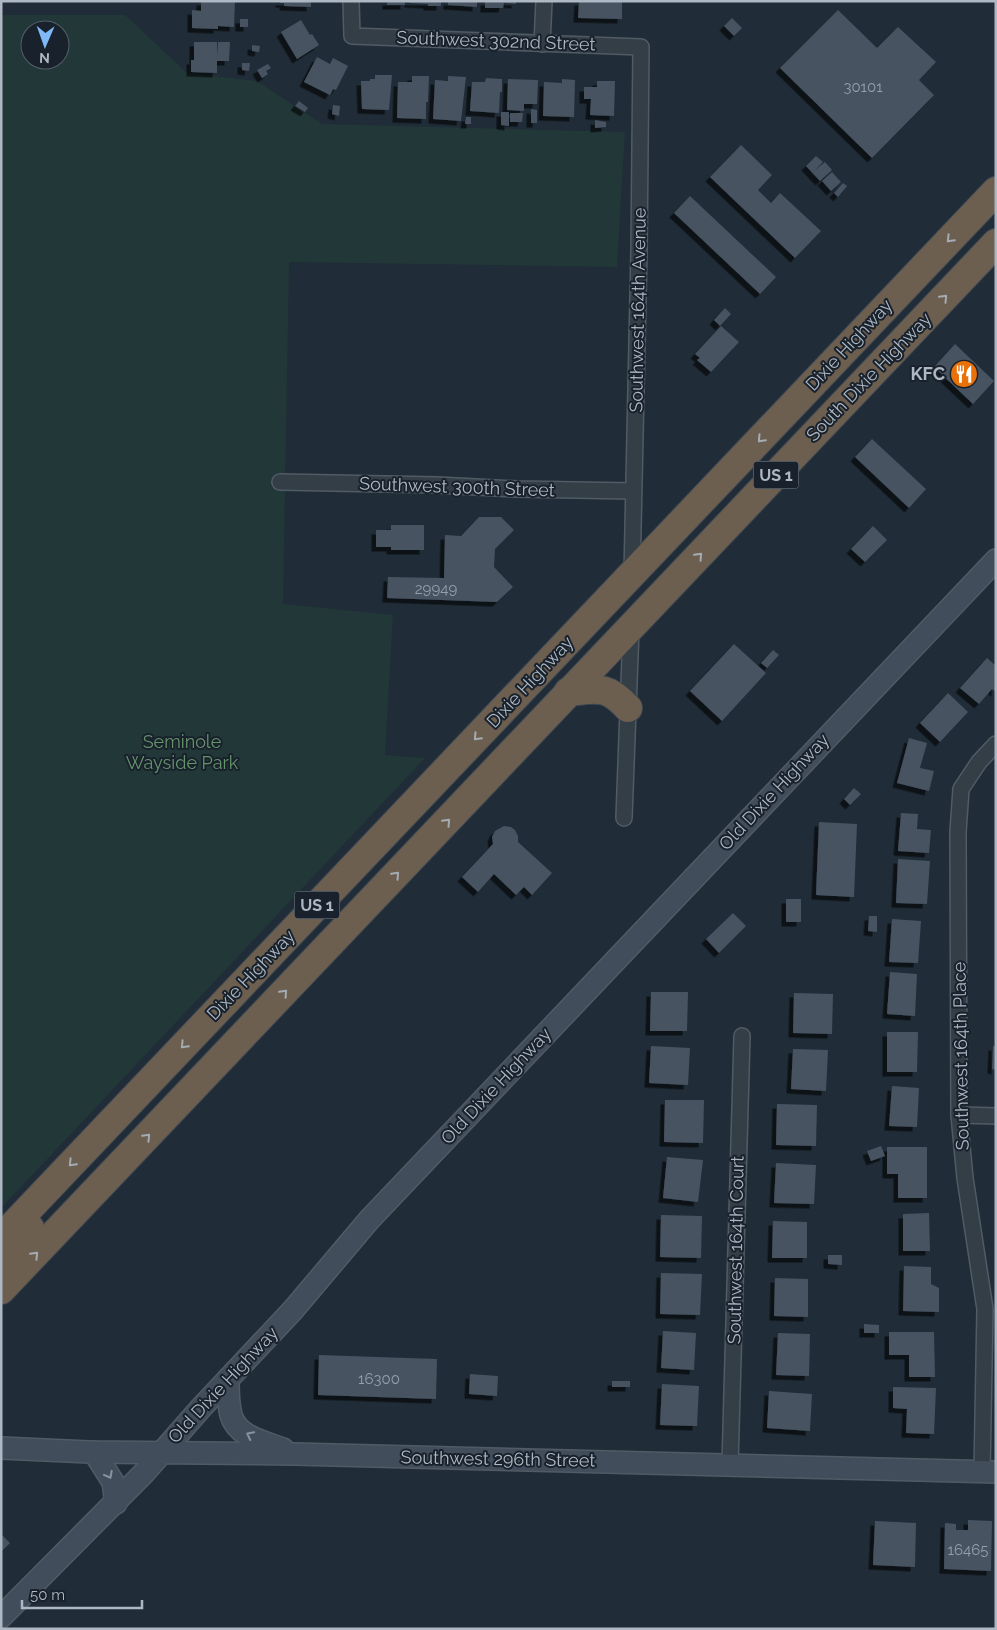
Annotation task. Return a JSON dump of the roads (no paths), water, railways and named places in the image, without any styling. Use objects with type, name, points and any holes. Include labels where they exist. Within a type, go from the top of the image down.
[{"type":"highway","name":"Dixie Highway","points":[[704,500],[996,191]]},
{"type":"highway","name":"South Dixie Highway","points":[[422,848],[989,250]]},
{"type":"highway","name":"US 1","points":[[632,574],[704,500]]},
{"type":"highway","points":[[631,628],[640,600],[661,572],[699,529],[704,500]]},
{"type":"highway","name":"Dixie Highway","points":[[1,1238],[632,574]]},
{"type":"highway","points":[[628,708],[611,692],[601,689],[561,700],[560,675],[604,631],[626,604],[631,589],[632,574]]},
{"type":"highway","points":[[251,1029],[246,1018],[248,1007],[257,995],[364,881],[389,830]]},
{"type":"highway","name":"Dixie Highway","points":[[1,1290],[422,848]]},
{"type":"highway","points":[[79,1209],[102,1158],[211,1045],[216,1026],[210,1018]]},
{"type":"highway","points":[[1,1262],[27,1233],[52,1184]]},
{"type":"street","name":"Southwest 302nd Street","points":[[351,1],[352,36],[641,47]]},
{"type":"street","points":[[542,44],[544,1]]},
{"type":"street","name":"Southwest 164th Avenue","points":[[632,574],[641,47]]},
{"type":"street","name":"Southwest 300th Street","points":[[280,482],[634,491]]},
{"type":"street","name":"Old Dixie Highway","points":[[1,1617],[116,1502],[293,1310],[376,1213],[996,560]]},
{"type":"street","points":[[624,818],[631,628]]},
{"type":"street","name":"Southwest 164th Place","points":[[989,1472],[985,1309],[965,1178],[959,1116],[958,832],[961,789],[979,762],[996,744]]},
{"type":"street","name":"Southwest 164th Court","points":[[730,1465],[742,1036]]},
{"type":"street","points":[[959,1116],[996,1116]]},
{"type":"street","points":[[228,1379],[231,1416],[236,1426],[246,1434],[295,1454]]},
{"type":"street","name":"Southwest 296th Street","points":[[1,1448],[94,1452],[295,1454],[989,1472]]},
{"type":"street","points":[[94,1452],[113,1482],[116,1502]]},
{"type":"place","name":"KFC","points":[[964,374]]},
{"type":"park label","name":"Seminole Wayside Park","points":[[182,752]]}]
